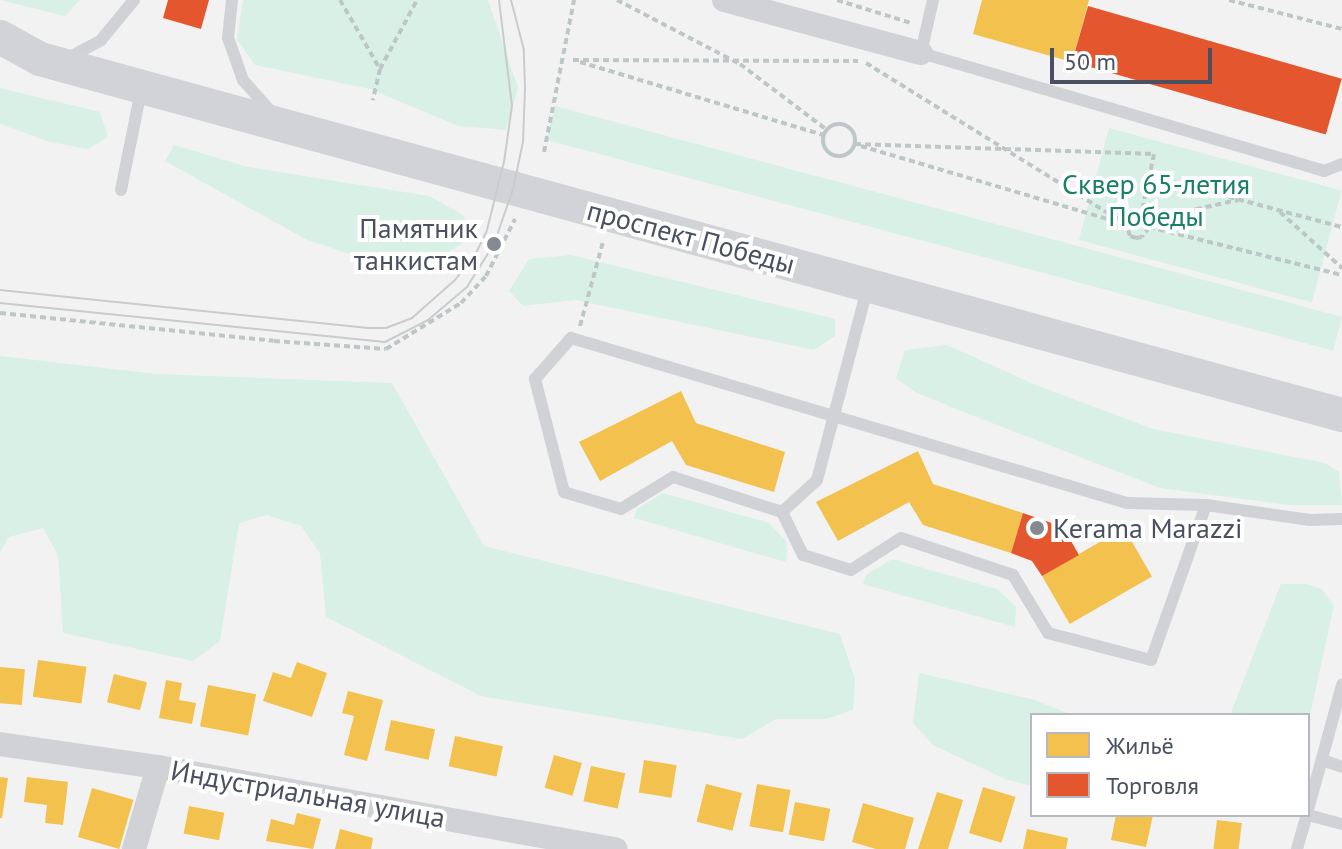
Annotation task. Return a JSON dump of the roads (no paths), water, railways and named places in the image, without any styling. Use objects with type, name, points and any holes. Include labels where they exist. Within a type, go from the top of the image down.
[{"type":"main road","points":[[0,37],[48,62]]},
{"type":"main road","points":[[0,62],[48,62]]},
{"type":"main road","name":"проспект Победы","points":[[48,62],[1342,415]]},
{"type":"street","points":[[724,0],[921,53]]},
{"type":"street","name":"Индустриальная улица","points":[[0,744],[158,767],[616,849]]},
{"type":"street","points":[[134,849],[158,767]]},
{"type":"lane","points":[[48,62],[101,40],[134,0]]},
{"type":"lane","points":[[232,0],[228,38],[243,80],[284,126]]},
{"type":"lane","points":[[933,0],[921,53],[1324,171],[1342,164]]},
{"type":"lane","points":[[121,190],[142,87]]},
{"type":"lane","points":[[782,512],[817,480],[868,286]]},
{"type":"lane","points":[[1206,505],[1151,660],[1048,633],[1013,575],[901,538],[851,570],[803,555],[782,512],[673,477],[621,509],[564,492],[535,379],[571,338],[1127,503],[1206,505],[1310,520],[1342,519]]},
{"type":"lane","points":[[1310,805],[1322,760],[1337,723],[1342,685]]},
{"type":"lane","points":[[1322,760],[1342,767]]},
{"type":"lane","points":[[1310,814],[1342,824]]},
{"type":"lane","points":[[1297,849],[1307,817]]},
{"type":"tram line","points":[[0,290],[366,328],[386,328],[412,318],[455,280],[476,253],[487,230],[504,162],[512,106],[499,0]]},
{"type":"tram line","points":[[0,303],[385,342],[428,320],[467,287],[494,244],[513,189],[523,142],[525,87],[524,50],[511,0]]},
{"type":"place","name":"Памятник танкистам","points":[[494,244]]},
{"type":"place","name":"Kerama Marazzi","points":[[1037,528]]},
{"type":"park label","name":"Сквер 65-летия Победы","points":[[1156,200]]}]
